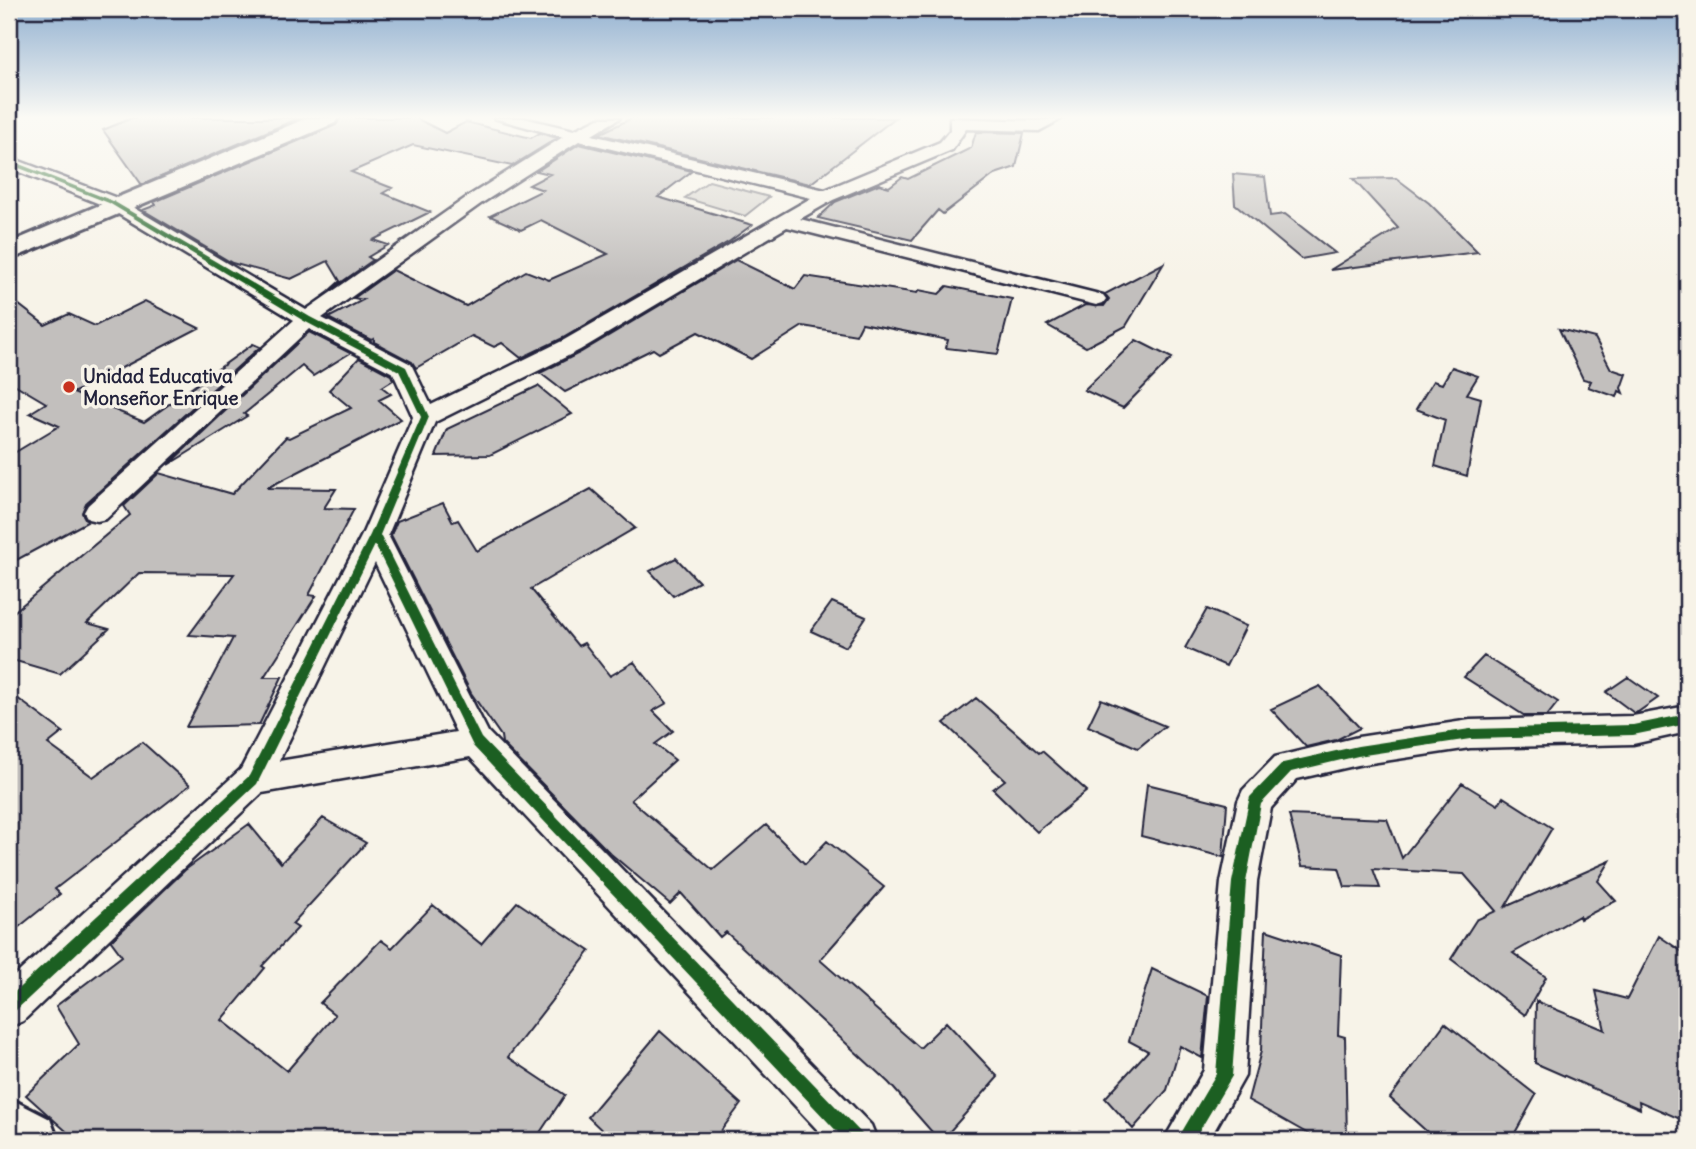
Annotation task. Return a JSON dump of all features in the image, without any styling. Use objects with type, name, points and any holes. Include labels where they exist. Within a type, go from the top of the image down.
[{"type":"main road","points":[[9,253],[190,172]]},
{"type":"main road","points":[[9,244],[196,172]]},
{"type":"main road","points":[[9,1127],[29,1140]]},
{"type":"street","points":[[32,172],[114,205],[307,319],[403,369],[425,417]]},
{"type":"street","points":[[97,512],[307,319],[476,199],[520,172]]},
{"type":"street","points":[[727,172],[827,196]]},
{"type":"street","points":[[9,1007],[253,780],[374,535],[425,417],[572,345],[827,196],[885,172]]},
{"type":"street","points":[[784,221],[1096,299]]},
{"type":"street","points":[[374,535],[477,742],[856,1140]]},
{"type":"street","points":[[1185,1140],[1224,1076],[1239,882],[1255,801],[1287,767],[1358,751],[1470,734],[1633,730],[1687,719]]},
{"type":"street","points":[[253,780],[477,742]]},
{"type":"shaded area","points":[[709,181],[769,197],[745,216],[685,198]]},
{"type":"building","points":[[133,172],[173,172],[142,185]]},
{"type":"building","points":[[226,172],[352,172],[392,188],[383,193],[430,212],[373,240],[388,245],[368,257],[373,260],[329,291],[340,281],[328,261],[291,279],[232,263],[143,210],[156,205],[154,202]]},
{"type":"building","points":[[540,172],[691,172],[658,197],[752,225],[730,241],[563,338],[521,358],[502,343],[494,347],[472,336],[416,368],[412,362],[374,342],[374,339],[371,340],[328,318],[363,300],[354,298],[393,270],[466,306],[526,271],[549,280],[608,254],[541,220],[521,230],[490,216],[543,190],[529,185],[550,174]]},
{"type":"building","points":[[758,172],[826,172],[810,184]]},
{"type":"building","points":[[923,172],[1002,172],[995,174],[943,214],[938,210],[912,240],[818,218],[835,202],[879,184],[889,187],[902,177],[908,179]]},
{"type":"building","points":[[1233,174],[1265,177],[1270,216],[1285,214],[1335,253],[1301,259],[1235,204]]},
{"type":"building","points":[[1396,178],[1429,203],[1478,252],[1330,270],[1398,228],[1353,179]]},
{"type":"building","points":[[736,260],[795,289],[805,276],[917,293],[919,290],[939,294],[947,286],[1012,299],[998,354],[946,348],[948,340],[862,323],[856,335],[803,326],[751,359],[698,332],[659,353],[653,349],[565,392],[540,373],[581,352]]},
{"type":"building","points":[[1164,263],[1126,326],[1086,347],[1047,325],[1085,305],[1104,306],[1109,299],[1105,294]]},
{"type":"building","points":[[9,297],[45,325],[69,314],[95,326],[145,301],[199,328],[73,393],[144,422],[253,344],[260,347],[86,503],[82,513],[87,522],[9,564],[9,456],[59,426],[30,413],[46,403],[9,381]]},
{"type":"building","points":[[1559,329],[1595,338],[1611,369],[1626,374],[1621,388],[1623,393],[1619,391],[1617,397],[1588,387],[1591,381],[1583,379]]},
{"type":"building","points":[[309,332],[350,353],[313,376],[302,366],[244,414],[247,416],[168,465]]},
{"type":"building","points":[[1136,340],[1172,358],[1123,408],[1084,390]]},
{"type":"building","points":[[359,358],[391,375],[393,380],[382,387],[391,394],[379,400],[401,419],[267,488],[336,489],[324,508],[354,509],[309,595],[316,596],[264,677],[282,677],[259,725],[186,727],[233,638],[189,635],[234,574],[139,573],[87,623],[109,629],[60,674],[9,659],[9,616],[130,515],[124,506],[159,473],[232,494],[286,437],[289,438],[351,408],[329,390]]},
{"type":"building","points":[[1452,367],[1478,376],[1467,394],[1481,398],[1467,476],[1435,466],[1445,420],[1416,409],[1433,381],[1442,384]]},
{"type":"building","points":[[538,386],[572,414],[490,455],[436,456],[447,429]]},
{"type":"building","points":[[591,489],[635,528],[531,589],[578,646],[584,643],[610,676],[634,662],[667,703],[653,711],[673,731],[655,744],[675,760],[631,800],[713,870],[766,825],[805,864],[827,841],[884,887],[820,960],[920,1048],[946,1022],[998,1077],[942,1140],[939,1140],[889,1083],[726,932],[720,937],[681,893],[670,904],[611,854],[502,743],[501,736],[471,693],[391,535],[397,521],[443,503],[453,522],[458,520],[477,551]]},
{"type":"building","points":[[676,558],[699,582],[673,596],[650,571]]},
{"type":"building","points":[[832,602],[866,617],[846,647],[811,631]]},
{"type":"building","points":[[1207,609],[1246,626],[1226,666],[1185,648]]},
{"type":"building","points":[[1484,656],[1558,702],[1547,716],[1525,716],[1464,677]]},
{"type":"building","points":[[1628,677],[1658,698],[1634,713],[1606,692]]},
{"type":"building","points":[[1320,686],[1360,728],[1336,740],[1306,747],[1271,709]]},
{"type":"building","points":[[9,692],[63,732],[48,744],[93,777],[142,742],[190,785],[55,889],[60,894],[9,935]]},
{"type":"building","points":[[976,698],[1087,791],[1037,832],[993,789],[1005,780],[944,723]]},
{"type":"building","points":[[1101,699],[1165,726],[1138,748],[1088,726]]},
{"type":"building","points":[[1462,783],[1498,805],[1503,797],[1552,828],[1505,907],[1610,861],[1598,881],[1616,901],[1580,919],[1579,916],[1513,953],[1546,977],[1525,1015],[1451,959],[1476,920],[1496,911],[1464,874],[1373,869],[1380,888],[1345,887],[1339,868],[1302,866],[1289,815],[1387,819],[1402,858]]},
{"type":"building","points":[[1147,784],[1227,804],[1223,857],[1141,836]]},
{"type":"building","points":[[323,818],[366,843],[292,924],[298,928],[262,966],[265,968],[222,1020],[287,1071],[335,1015],[320,1003],[381,940],[392,948],[433,905],[481,944],[517,902],[590,951],[508,1057],[565,1095],[535,1140],[76,1140],[26,1095],[79,1044],[56,1006],[122,956],[111,941],[185,870],[249,824],[281,863]]},
{"type":"building","points":[[1266,930],[1341,955],[1338,1035],[1345,1037],[1347,1140],[1310,1140],[1310,1135],[1248,1100],[1261,1051]]},
{"type":"building","points":[[1659,936],[1687,955],[1687,1122],[1639,1101],[1640,1109],[1535,1063],[1536,1001],[1605,1030],[1596,991],[1627,999]]},
{"type":"building","points":[[1152,969],[1208,996],[1202,1058],[1180,1046],[1167,1090],[1133,1129],[1105,1098],[1148,1051],[1129,1041]]},
{"type":"building","points":[[1445,1023],[1536,1095],[1511,1140],[1436,1140],[1390,1098]]},
{"type":"building","points":[[660,1031],[741,1104],[714,1140],[612,1140],[588,1117]]},
{"type":"cycle path","points":[[9,1007],[253,780],[375,535],[425,417],[403,369],[307,319],[111,202],[34,172]]},
{"type":"cycle path","points":[[375,535],[477,742],[856,1140]]},
{"type":"cycle path","points":[[1185,1140],[1224,1076],[1239,882],[1255,801],[1287,767],[1358,751],[1470,734],[1633,730],[1687,719]]},
{"type":"place","name":"Unidad Educativa Monseñor Enrique","points":[[69,387]]}]
